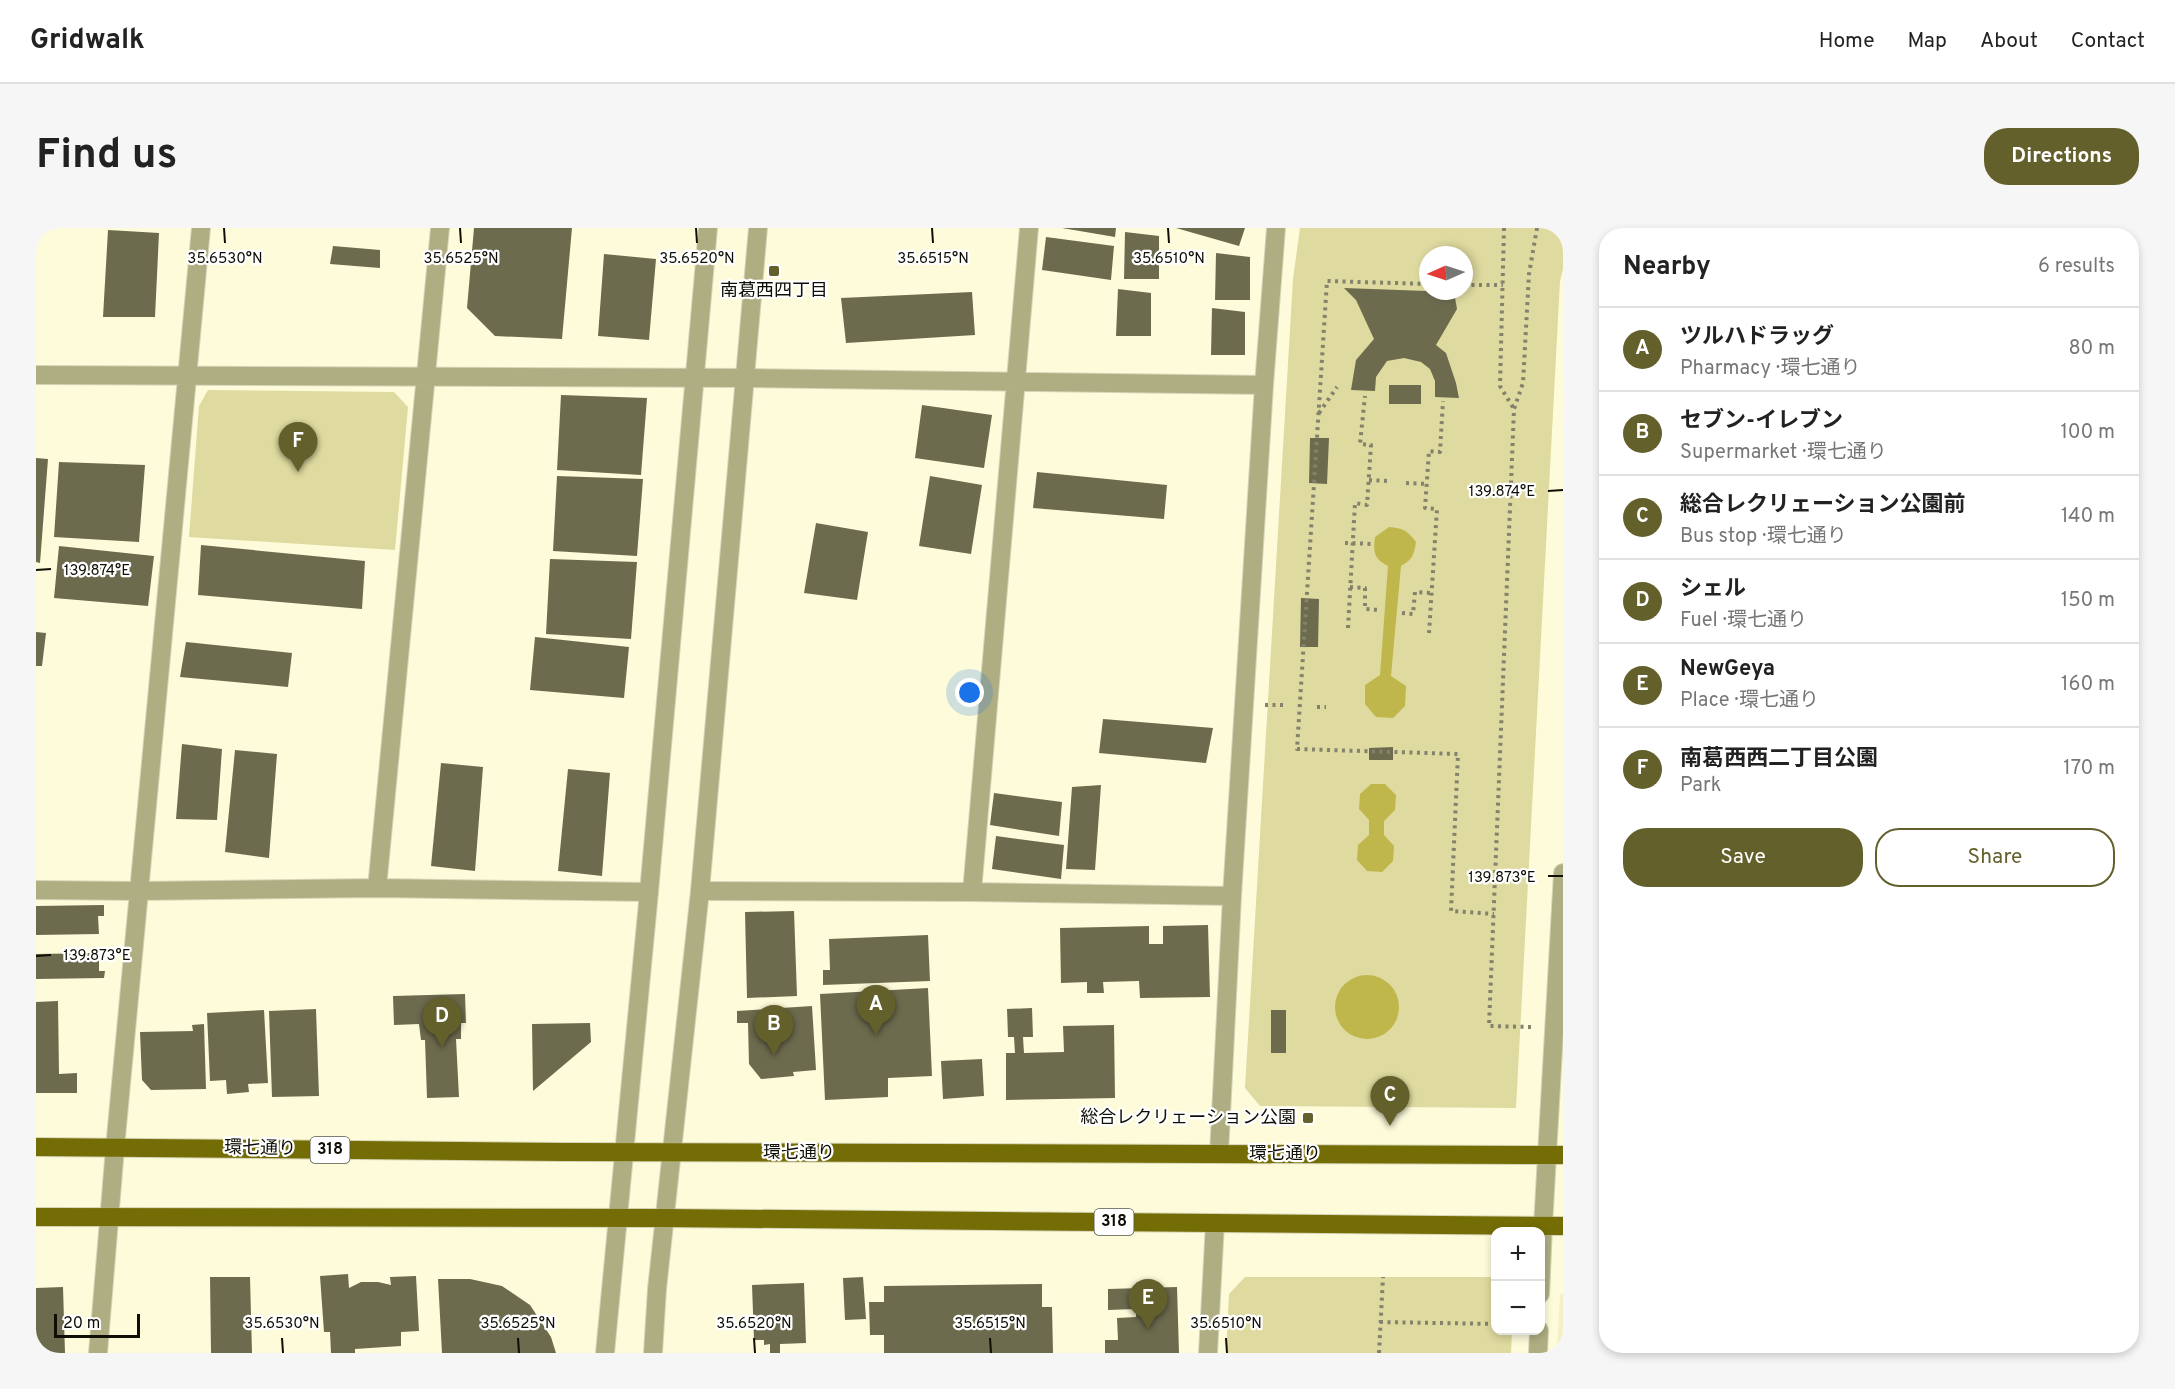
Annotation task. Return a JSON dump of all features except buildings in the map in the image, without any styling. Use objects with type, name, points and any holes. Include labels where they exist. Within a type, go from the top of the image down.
[{"type":"main road","name":"環七通り","points":[[36,1147],[624,1152],[1555,1155]]},
{"type":"main road","name":"318","points":[[36,1217],[665,1218],[1563,1226]]},
{"type":"street","points":[[98,1353],[201,228]]},
{"type":"street","points":[[377,888],[440,228]]},
{"type":"street","points":[[605,1353],[708,228]]},
{"type":"street","points":[[653,1353],[700,891],[758,228]]},
{"type":"street","points":[[972,892],[1029,228]]},
{"type":"street","points":[[1219,1154],[1232,896],[1276,228]]},
{"type":"street","points":[[36,375],[745,378],[1264,385]]},
{"type":"street","points":[[1541,1281],[1543,1226],[1555,1155],[1563,873]]},
{"type":"street","points":[[36,890],[377,888],[649,892]]},
{"type":"street","points":[[700,891],[1232,896]]},
{"type":"street","points":[[1208,1353],[1215,1223]]},
{"type":"street","points":[[1538,1353],[1539,1335]]},
{"type":"path","points":[[1504,228],[1500,386],[1514,410]]},
{"type":"path","points":[[1531,1027],[1489,1026],[1514,410],[1523,383],[1529,274],[1537,228]]},
{"type":"path","points":[[1419,284],[1327,281],[1297,749],[1458,754],[1450,911],[1494,914]]},
{"type":"path","points":[[1473,285],[1503,285]]},
{"type":"path","points":[[1319,414],[1337,387]]},
{"type":"path","points":[[1348,628],[1355,503],[1367,505],[1369,480],[1371,445],[1360,444],[1365,396]]},
{"type":"path","points":[[1429,633],[1437,509],[1425,508],[1429,451],[1440,452],[1443,401]]},
{"type":"path","points":[[1369,480],[1388,481]]},
{"type":"path","points":[[1406,483],[1427,484]]},
{"type":"path","points":[[1345,543],[1374,544]]},
{"type":"path","points":[[1350,587],[1365,588],[1365,609],[1378,610]]},
{"type":"path","points":[[1402,613],[1413,614],[1415,592],[1431,593]]},
{"type":"path","points":[[1317,707],[1326,707]]},
{"type":"path","points":[[1379,1353],[1383,1277]]},
{"type":"path","points":[[1380,1322],[1491,1324]]},
{"type":"shaded area","points":[[1300,228],[1563,228],[1563,269],[1560,281],[1516,1108],[1260,1106],[1245,1088],[1293,279]]},
{"type":"shaded area","points":[[208,390],[394,392],[408,407],[395,550],[189,537],[199,406]]},
{"type":"shaded area","points":[[1389,527],[1405,531],[1416,542],[1412,557],[1401,566],[1391,676],[1406,686],[1405,706],[1393,718],[1376,717],[1365,704],[1365,685],[1380,675],[1388,566],[1380,561],[1376,554],[1375,537]]},
{"type":"shaded area","points":[[1371,784],[1385,784],[1396,795],[1395,810],[1384,821],[1384,835],[1394,846],[1393,861],[1382,872],[1367,871],[1357,860],[1358,845],[1369,835],[1369,820],[1359,809],[1360,794]]},
{"type":"shaded area","points":[[1367,975],[1385,981],[1393,989],[1399,1007],[1393,1025],[1385,1033],[1367,1039],[1349,1033],[1341,1025],[1335,1007],[1341,989],[1349,981]]},
{"type":"shaded area","points":[[1245,1277],[1491,1277],[1491,1335],[1512,1335],[1511,1353],[1226,1353],[1229,1294]]},
{"type":"shaded area","points":[[1563,1293],[1563,1353],[1557,1353],[1560,1295]]},
{"type":"place","name":"南葛西四丁目","points":[[774,271]]},
{"type":"place","name":"南葛西西二丁目公園","points":[[298,472]]},
{"type":"place","name":"ツルハドラッグ","points":[[876,1035]]},
{"type":"place","name":"シェル","points":[[442,1047]]},
{"type":"place","name":"セブン-イレブン","points":[[774,1055]]},
{"type":"place","name":"総合レクリェーション公園","points":[[1308,1118]]},
{"type":"place","name":"総合レクリェーション公園前","points":[[1390,1126]]},
{"type":"place","name":"NewGeya","points":[[1148,1329]]}]
